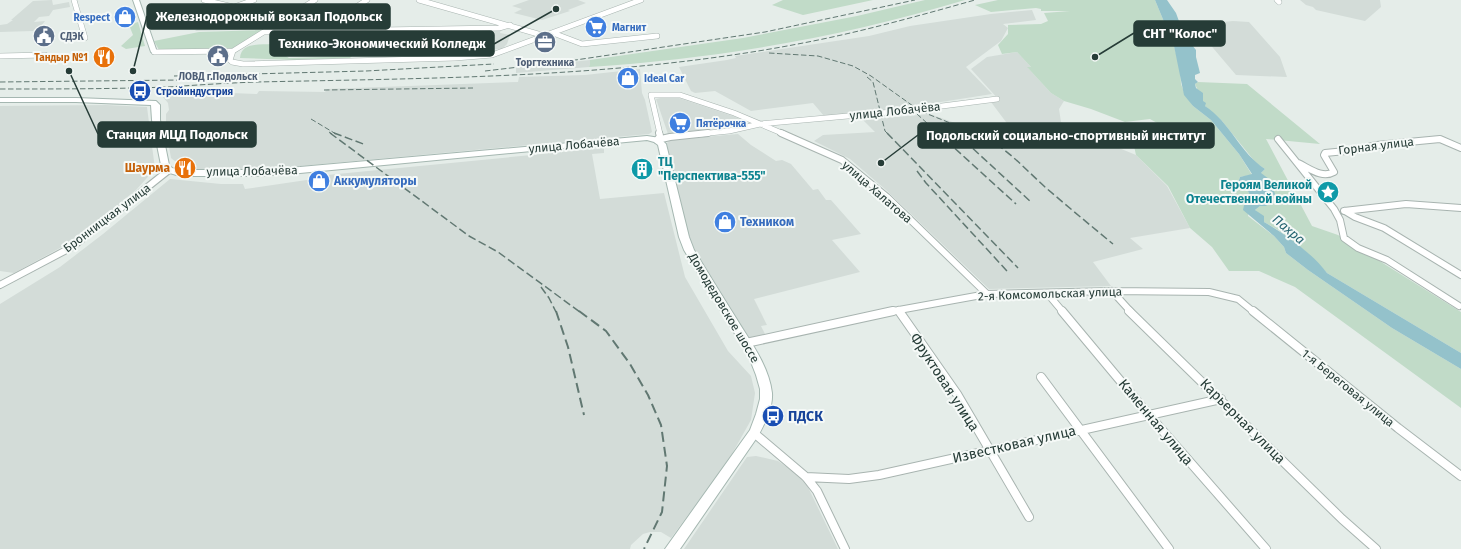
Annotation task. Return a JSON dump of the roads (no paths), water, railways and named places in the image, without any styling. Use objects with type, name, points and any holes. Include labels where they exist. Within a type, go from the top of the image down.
[{"type":"main road","points":[[136,0],[154,52]]},
{"type":"main road","points":[[0,100],[76,100],[153,103],[156,105],[159,134],[165,165],[169,170]]},
{"type":"main road","name":"улица Лобачёва","points":[[169,170],[180,173],[278,172],[647,138],[658,140]]},
{"type":"main road","name":"Домодедовское шоссе","points":[[658,140],[662,144],[684,237],[689,250],[746,343],[759,368],[766,394],[760,421],[754,433],[672,549]]},
{"type":"street","points":[[74,0],[85,38]]},
{"type":"street","points":[[204,0],[284,19]]},
{"type":"street","points":[[233,7],[254,0]]},
{"type":"street","points":[[154,52],[233,51],[315,0]]},
{"type":"street","points":[[322,31],[326,26],[367,0]]},
{"type":"street","points":[[419,0],[546,36]]},
{"type":"street","points":[[233,51],[230,60],[232,62],[243,64],[480,57],[499,54],[641,0]]},
{"type":"street","points":[[264,32],[499,28],[510,26]]},
{"type":"street","points":[[553,33],[582,44],[657,36]]},
{"type":"street","points":[[0,56],[46,55]]},
{"type":"street","name":"улица Халатова","points":[[658,140],[660,136],[651,96],[680,95],[734,113],[807,143],[842,160],[887,197],[987,294]]},
{"type":"street","name":"улица Лобачёва","points":[[658,140],[670,137],[729,131],[760,124],[891,112],[998,99]]},
{"type":"street","points":[[1278,139],[1334,209],[1340,220],[1344,238],[1358,248],[1387,260],[1459,306]]},
{"type":"street","name":"Горная улица","points":[[1298,163],[1326,175],[1334,172],[1324,155],[1325,153],[1330,152],[1356,150],[1378,145],[1440,139],[1461,148]]},
{"type":"street","name":"Бронницкая улица","points":[[0,285],[72,247],[169,170]]},
{"type":"street","points":[[1334,209],[1345,211],[1406,204],[1461,208]]},
{"type":"street","points":[[1345,211],[1355,217],[1384,228],[1461,275]]},
{"type":"street","name":"2-я Комсомольская улица","points":[[746,343],[898,310],[987,294],[1112,291],[1209,292],[1238,299]]},
{"type":"street","name":"Карьерная улица","points":[[1112,291],[1123,305],[1221,399],[1342,519],[1376,549]]},
{"type":"street","name":"Каменная улица","points":[[1047,293],[1148,414],[1266,549]]},
{"type":"street","name":"1-я Береговая улица","points":[[1238,299],[1398,428],[1461,476]]},
{"type":"street","name":"Фруктовая улица","points":[[898,310],[922,346],[940,368],[1029,518]]},
{"type":"street","points":[[1041,376],[1169,549]]},
{"type":"street","name":"Известковая улица","points":[[806,477],[849,479],[879,475],[988,449],[1221,399]]},
{"type":"street","points":[[754,433],[806,477],[817,491],[845,549]]},
{"type":"water","points":[[1155,0],[1167,0],[1176,13],[1184,35],[1196,50],[1200,73],[1195,75],[1195,79],[1198,82],[1195,84],[1196,88],[1203,93],[1203,101],[1206,103],[1205,106],[1221,120],[1249,155],[1265,169],[1261,173],[1269,179],[1276,196],[1266,206],[1260,206],[1255,210],[1264,216],[1264,222],[1298,244],[1314,258],[1327,273],[1461,353],[1461,369],[1392,328],[1308,270],[1286,253],[1284,247],[1274,236],[1243,210],[1245,201],[1250,196],[1248,191],[1238,183],[1240,177],[1252,174],[1239,154],[1211,120],[1193,106],[1184,95],[1174,46]]},
{"type":"railway","points":[[485,71],[562,62],[765,32],[915,0]]},
{"type":"railway","points":[[0,89],[105,89],[168,87],[223,83],[462,77],[599,70],[735,55],[825,39],[911,18],[975,0]]},
{"type":"railway","points":[[769,53],[818,56],[853,66],[871,76],[920,111],[978,134]]},
{"type":"railway","points":[[174,76],[366,71],[494,64]]},
{"type":"railway","points":[[867,77],[873,82],[885,131],[887,133]]},
{"type":"railway","points":[[0,82],[181,80]]},
{"type":"railway","points":[[324,90],[473,88]]},
{"type":"railway","points":[[917,114],[939,134]]},
{"type":"railway","points":[[311,119],[335,133]]},
{"type":"railway","points":[[947,127],[957,134]]},
{"type":"railway","points":[[330,133],[469,236],[498,252],[580,312]]},
{"type":"railway","points":[[335,133],[366,145]]},
{"type":"railway","points":[[887,133],[1018,268]]},
{"type":"railway","points":[[938,133],[1016,204]]},
{"type":"railway","points":[[956,133],[1031,202]]},
{"type":"railway","points":[[978,134],[995,143],[1004,150],[1045,187],[1113,244]]},
{"type":"railway","points":[[917,171],[926,183],[1007,271]]},
{"type":"railway","points":[[541,287],[549,298],[556,312]]},
{"type":"railway","points":[[556,311],[568,347],[584,415]]},
{"type":"railway","points":[[579,311],[606,331],[630,364],[648,395],[661,425],[667,466],[662,512],[644,549]]},
{"type":"place","name":"Технико-Экономический Колледж","points":[[556,9]]},
{"type":"place","name":"Respect","points":[[125,17]]},
{"type":"place","name":"Магнит","points":[[596,27]]},
{"type":"place","name":"СДЭК","points":[[44,36]]},
{"type":"place","name":"Торгтехника","points":[[545,42]]},
{"type":"place","name":"ЛОВД г.Подольск","points":[[218,56]]},
{"type":"place","name":"Тандыр №1","points":[[104,57]]},
{"type":"place","name":"СНТ \"Колос\"","points":[[1095,57]]},
{"type":"place","name":"Станция МЦД Подольск","points":[[69,71]]},
{"type":"place","name":"Железнодорожный вокзал Подольск","points":[[133,71]]},
{"type":"place","name":"Ideal Car","points":[[628,78]]},
{"type":"place","name":"Стройиндустрия","points":[[140,91]]},
{"type":"place","name":"Пятёрочка","points":[[680,123]]},
{"type":"place","name":"Подольский социально-спортивный институт","points":[[881,163]]},
{"type":"place","name":"Шаурма","points":[[185,168]]},
{"type":"place","name":"ТЦ \"Перспектива-555\"","points":[[642,169]]},
{"type":"place","name":"Аккумуляторы","points":[[319,181]]},
{"type":"place","name":"Героям Великой Отечественной войны","points":[[1328,192]]},
{"type":"place","name":"Техником","points":[[725,222]]},
{"type":"place","name":"ПДСК","points":[[773,416]]},
{"type":"water label","name":"Пахра","points":[[1289,229]]}]
